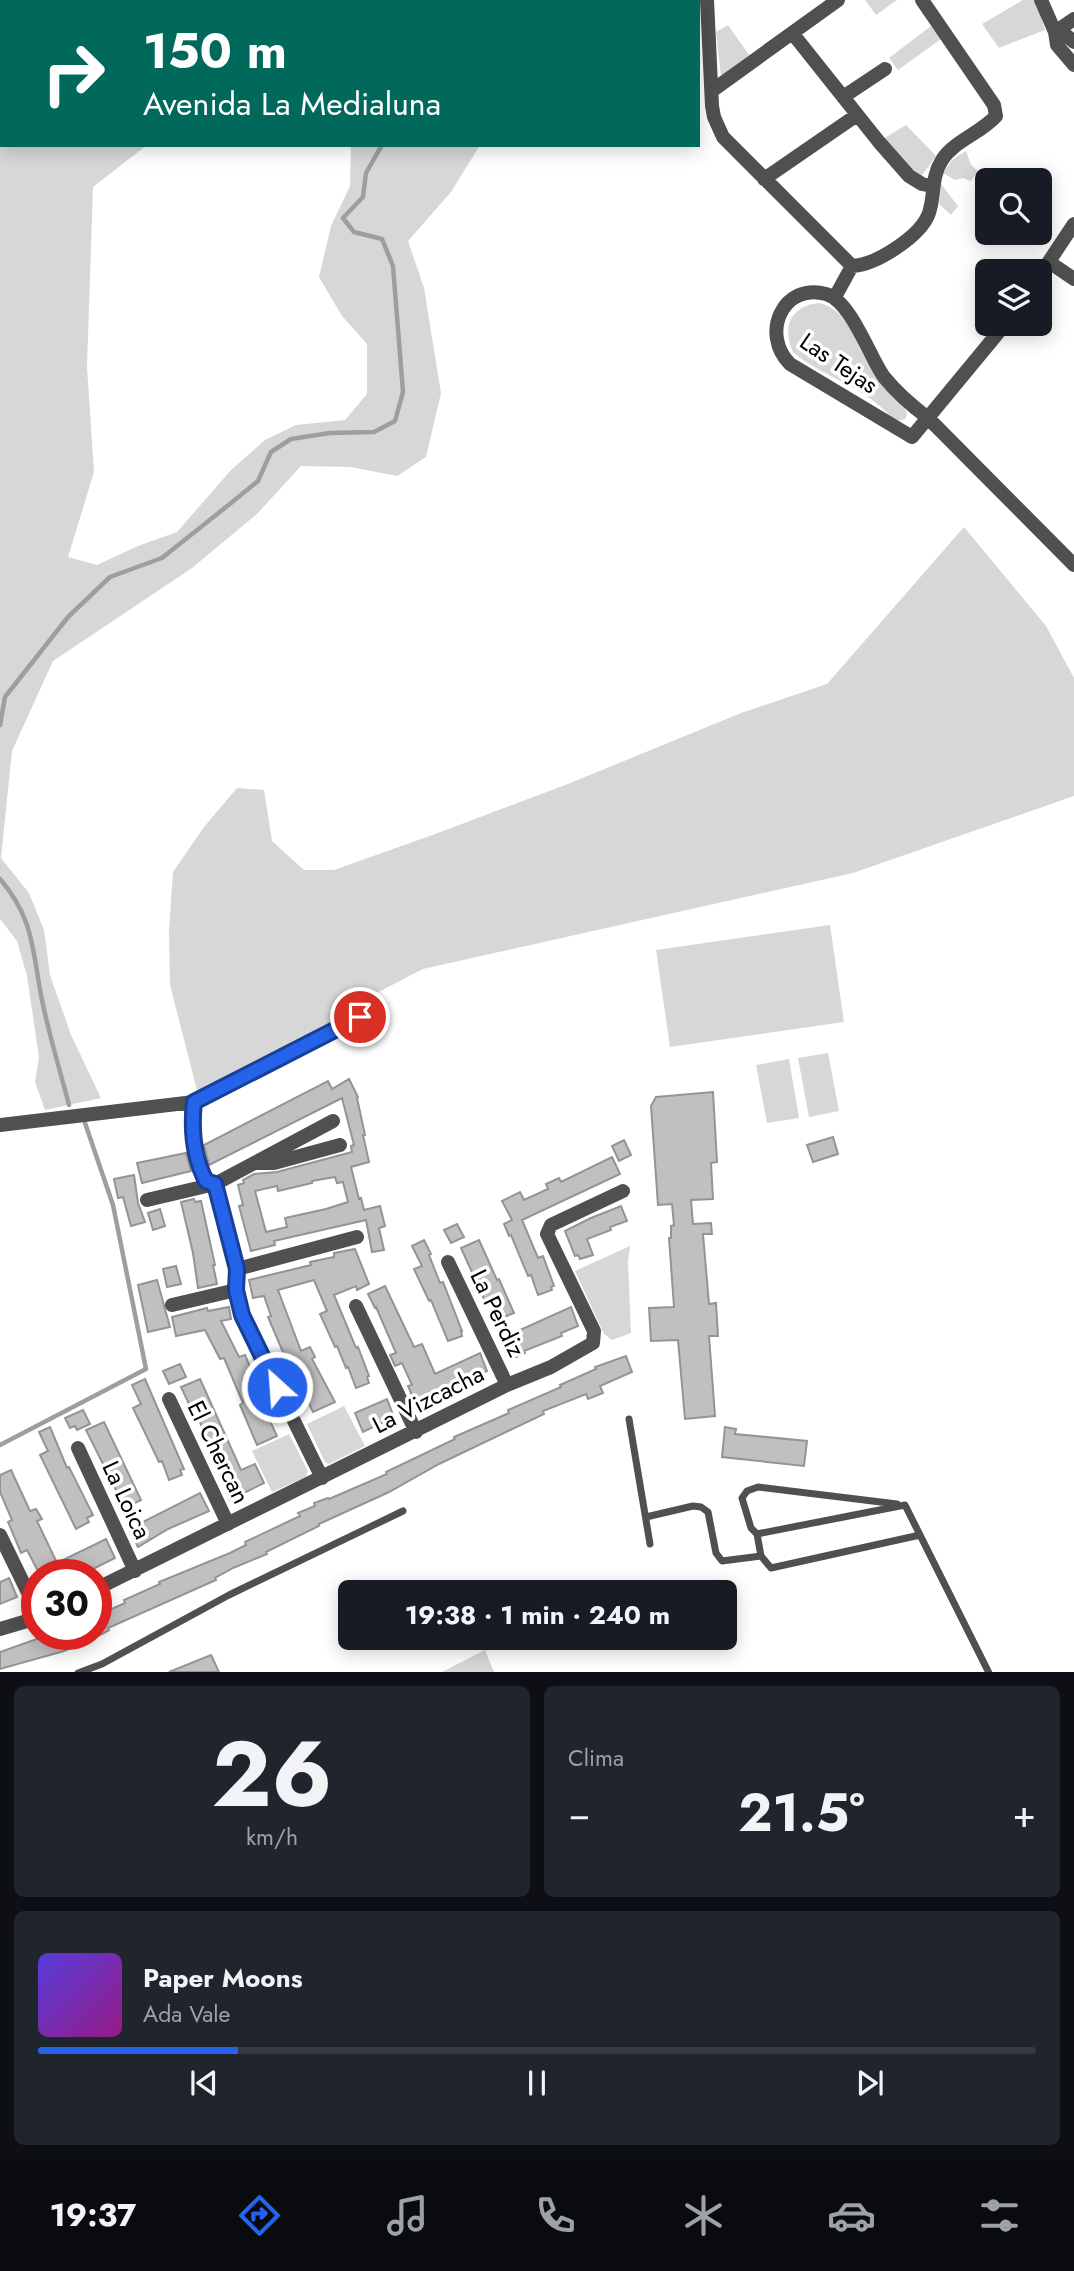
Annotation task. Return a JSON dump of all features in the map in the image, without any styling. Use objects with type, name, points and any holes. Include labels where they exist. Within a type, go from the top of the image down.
[{"type":"street","points":[[707,0],[714,117],[723,138],[852,266]]},
{"type":"street","points":[[713,90],[838,0]]},
{"type":"street","points":[[852,266],[881,258],[919,229],[930,210],[932,186],[938,167],[947,153],[986,127],[996,116],[994,105],[922,0]]},
{"type":"street","points":[[1041,0],[1055,32],[1057,45],[1074,65]]},
{"type":"street","points":[[1055,32],[1074,19]]},
{"type":"street","points":[[1055,32],[1067,36],[1074,43]]},
{"type":"street","points":[[793,34],[909,176],[922,184],[932,186]]},
{"type":"street","points":[[843,97],[885,68]]},
{"type":"street","points":[[764,179],[857,115]]},
{"type":"street","points":[[1051,259],[1074,224]]},
{"type":"street","points":[[1052,264],[1074,279]]},
{"type":"street","points":[[835,298],[852,266]]},
{"type":"street","name":"Las Tejas","points":[[928,418],[912,437],[798,369],[784,358],[776,341],[776,324],[784,308],[797,297],[812,293],[828,294],[835,298],[847,312],[883,376],[901,396],[928,418],[1074,565]]},
{"type":"street","points":[[928,418],[996,336]]},
{"type":"street","points":[[0,1125],[194,1102],[360,1017]]},
{"type":"street","points":[[194,1102],[191,1129],[199,1162],[206,1181],[215,1184]]},
{"type":"street","points":[[146,1199],[215,1184],[333,1121]]},
{"type":"street","points":[[254,1163],[274,1163],[340,1145]]},
{"type":"street","points":[[215,1184],[237,1269],[236,1290],[242,1315],[322,1478]]},
{"type":"street","name":"La Vizcacha","points":[[112,1582],[507,1385],[551,1367],[593,1343],[594,1331],[547,1234],[551,1225],[623,1191]]},
{"type":"street","points":[[237,1269],[357,1237]]},
{"type":"street","name":"La Perdiz","points":[[448,1262],[507,1385]]},
{"type":"street","points":[[172,1305],[236,1290]]},
{"type":"street","points":[[356,1306],[415,1432]]},
{"type":"street","name":"El Chercan","points":[[169,1399],[228,1524]]},
{"type":"street","name":"La Loica","points":[[78,1448],[135,1571]]},
{"type":"street","points":[[0,1535],[21,1578]]},
{"type":"street","points":[[0,1629],[21,1623]]},
{"type":"lane","points":[[629,1419],[650,1544]]},
{"type":"lane","points":[[905,1505],[758,1487],[747,1491],[742,1497],[751,1528],[757,1534],[761,1556],[771,1568],[920,1535]]},
{"type":"lane","points":[[757,1534],[905,1505]]},
{"type":"lane","points":[[905,1505],[989,1672]]},
{"type":"lane","points":[[646,1517],[693,1506],[701,1507],[708,1512],[716,1553],[722,1561],[761,1556]]},
{"type":"lane","points":[[78,1672],[102,1664],[229,1595],[403,1511]]},
{"type":"shaded area","points":[[865,0],[897,0],[876,15]]},
{"type":"shaded area","points":[[1023,0],[1036,0],[1045,30],[999,48],[982,24]]},
{"type":"shaded area","points":[[728,25],[749,55],[721,76],[716,32]]},
{"type":"shaded area","points":[[931,26],[941,39],[898,70],[889,58]]},
{"type":"shaded area","points":[[906,125],[936,156],[920,178],[883,139]]},
{"type":"shaded area","points":[[0,147],[144,147],[93,187],[87,367],[94,472],[68,557],[97,565],[177,532],[231,470],[265,440],[296,425],[345,420],[367,394],[367,344],[342,316],[319,277],[331,226],[350,186],[351,147],[479,147],[451,192],[408,241],[424,288],[441,393],[426,457],[397,476],[351,467],[301,466],[257,514],[192,568],[53,661],[12,751],[1,858],[29,893],[44,930],[50,975],[71,1035],[101,1098],[45,1110],[35,1082],[39,1057],[27,976],[17,941],[0,919]]},
{"type":"shaded area","points":[[966,151],[975,168],[971,181],[963,178],[955,180],[943,173],[952,160]]},
{"type":"shaded area","points":[[941,184],[958,206],[951,215],[939,204]]},
{"type":"shaded area","points":[[820,303],[830,307],[845,321],[869,365],[904,407],[906,418],[898,421],[893,419],[873,400],[793,352],[788,334],[792,318],[802,308]]},
{"type":"shaded area","points":[[964,527],[1046,626],[1074,678],[1074,796],[853,873],[423,969],[334,1015],[337,1024],[198,1094],[170,985],[169,931],[173,872],[204,827],[237,788],[264,790],[272,841],[304,870],[334,870],[438,833],[568,784],[741,713],[827,684]]},
{"type":"shaded area","points":[[830,925],[844,1022],[670,1047],[656,950]]},
{"type":"shaded area","points":[[828,1053],[839,1111],[809,1117],[798,1058]]},
{"type":"shaded area","points":[[789,1059],[799,1118],[767,1123],[756,1065]]},
{"type":"shaded area","points":[[630,1246],[628,1262],[631,1333],[612,1340],[604,1334],[575,1271]]},
{"type":"shaded area","points":[[344,1406],[365,1446],[329,1464],[325,1462],[307,1424]]},
{"type":"shaded area","points":[[289,1434],[308,1471],[306,1477],[272,1492],[252,1451]]},
{"type":"shaded area","points":[[485,1650],[494,1672],[442,1672]]},
{"type":"building","points":[[349,1079],[358,1097],[369,1162],[351,1167],[364,1210],[380,1206],[385,1226],[379,1228],[384,1250],[372,1252],[366,1220],[274,1241],[275,1245],[251,1251],[239,1206],[243,1205],[238,1185],[254,1174],[277,1172],[352,1152],[351,1146],[354,1145],[342,1098],[209,1165],[204,1145],[328,1081],[332,1089]],"holes":[[[335,1177],[337,1183],[343,1182],[348,1202],[285,1218],[287,1227],[266,1232],[255,1191],[277,1186],[278,1191]]]},
{"type":"building","points":[[713,1092],[717,1162],[711,1163],[713,1199],[691,1200],[693,1224],[711,1223],[712,1234],[703,1234],[709,1304],[716,1303],[718,1336],[709,1336],[715,1416],[685,1419],[678,1340],[651,1341],[649,1308],[674,1307],[669,1238],[671,1226],[674,1225],[672,1204],[658,1205],[651,1106],[656,1097]]},
{"type":"building","points":[[833,1137],[838,1154],[813,1162],[807,1145]]},
{"type":"building","points":[[624,1140],[631,1155],[619,1161],[612,1146]]},
{"type":"building","points":[[186,1153],[191,1171],[142,1183],[137,1163]]},
{"type":"building","points":[[612,1157],[620,1174],[522,1220],[538,1258],[543,1256],[554,1286],[551,1287],[552,1290],[538,1295],[531,1275],[528,1276],[504,1224],[512,1220],[502,1201],[520,1192],[524,1200],[548,1189],[546,1184],[559,1178],[561,1182]]},
{"type":"building","points":[[134,1175],[138,1203],[145,1222],[131,1226],[123,1197],[118,1198],[114,1179]]},
{"type":"building","points":[[194,1199],[195,1202],[201,1201],[217,1284],[198,1288],[181,1202]]},
{"type":"building","points":[[621,1206],[627,1221],[587,1239],[593,1255],[580,1259],[578,1255],[575,1256],[565,1231]]},
{"type":"building","points":[[160,1209],[165,1226],[153,1230],[148,1213]]},
{"type":"building","points":[[457,1224],[464,1237],[451,1243],[444,1230]]},
{"type":"building","points":[[424,1240],[462,1331],[462,1336],[448,1341],[431,1300],[429,1301],[414,1269],[422,1266],[412,1246]]},
{"type":"building","points":[[479,1240],[514,1313],[497,1320],[489,1299],[485,1301],[461,1248]]},
{"type":"building","points":[[355,1249],[369,1284],[357,1290],[356,1286],[334,1295],[356,1348],[358,1347],[369,1383],[356,1388],[320,1314],[327,1311],[314,1280],[278,1290],[301,1351],[310,1347],[315,1357],[312,1359],[335,1402],[313,1412],[268,1317],[271,1316],[264,1296],[253,1298],[249,1280],[311,1265],[310,1262],[334,1257],[334,1253]]},
{"type":"building","points":[[176,1266],[181,1284],[167,1287],[163,1269]]},
{"type":"building","points":[[157,1280],[170,1327],[148,1332],[138,1285]]},
{"type":"building","points":[[385,1286],[414,1347],[422,1344],[435,1374],[480,1353],[487,1371],[417,1407],[408,1386],[412,1385],[402,1363],[395,1366],[390,1355],[396,1353],[368,1294]]},
{"type":"building","points":[[229,1307],[231,1319],[221,1321],[239,1357],[245,1355],[277,1436],[257,1445],[224,1358],[220,1359],[205,1330],[176,1336],[172,1317],[207,1308],[208,1311]]},
{"type":"building","points":[[571,1307],[578,1326],[510,1360],[502,1341]]},
{"type":"building","points":[[626,1356],[632,1372],[600,1386],[603,1393],[588,1399],[586,1394],[543,1411],[544,1414],[319,1524],[266,1552],[267,1554],[233,1568],[215,1578],[216,1580],[112,1626],[112,1609],[125,1603],[124,1600],[160,1584],[159,1582],[230,1553],[246,1545],[245,1542],[300,1516],[298,1513],[315,1506],[314,1503],[387,1474],[386,1472],[455,1439],[454,1437],[509,1413],[508,1410],[561,1387],[560,1385],[596,1369],[595,1367]]},
{"type":"building","points":[[180,1364],[186,1377],[169,1384],[163,1371]]},
{"type":"building","points":[[145,1379],[184,1469],[180,1470],[182,1475],[169,1480],[162,1461],[159,1462],[133,1408],[141,1404],[132,1385]]},
{"type":"building","points":[[200,1379],[241,1470],[255,1464],[264,1483],[230,1500],[221,1478],[224,1477],[181,1387]]},
{"type":"building","points":[[387,1399],[394,1417],[363,1432],[355,1413]]},
{"type":"building","points":[[83,1410],[90,1424],[77,1430],[75,1426],[70,1428],[65,1418]]},
{"type":"building","points":[[104,1422],[141,1500],[125,1508],[86,1430]]},
{"type":"building","points":[[50,1427],[67,1468],[69,1467],[93,1515],[87,1518],[89,1522],[76,1529],[40,1455],[48,1451],[39,1432]]},
{"type":"building","points":[[725,1427],[736,1429],[735,1434],[807,1441],[804,1466],[722,1457]]},
{"type":"building","points":[[11,1470],[30,1511],[36,1509],[42,1519],[37,1521],[55,1559],[32,1559],[27,1550],[21,1553],[8,1522],[12,1520],[0,1492],[0,1475]]},
{"type":"building","points":[[200,1493],[209,1511],[168,1529],[138,1547],[129,1529]]},
{"type":"building","points":[[106,1539],[115,1558],[112,1560],[65,1559]]},
{"type":"building","points":[[9,1578],[17,1597],[0,1604],[0,1582]]},
{"type":"building","points":[[21,1645],[21,1650],[66,1650],[0,1669],[0,1652]]},
{"type":"building","points":[[211,1655],[219,1672],[169,1672]]},
{"type":"waterway","points":[[0,725],[5,697],[68,617],[110,577],[162,558],[231,503],[258,481],[271,452],[291,439],[330,433],[374,432],[395,421],[403,392],[393,266],[382,239],[354,232],[343,218],[363,197],[366,173],[381,147]]},
{"type":"waterway","points":[[0,879],[20,908],[26,922],[45,1013],[69,1105]]},
{"type":"waterway","points":[[0,1445],[146,1369],[113,1205],[85,1123]]},
{"type":"route","points":[[277,1387],[242,1315],[236,1290],[237,1269],[215,1184],[206,1181],[202,1174],[191,1129],[194,1102],[360,1017]]}]
